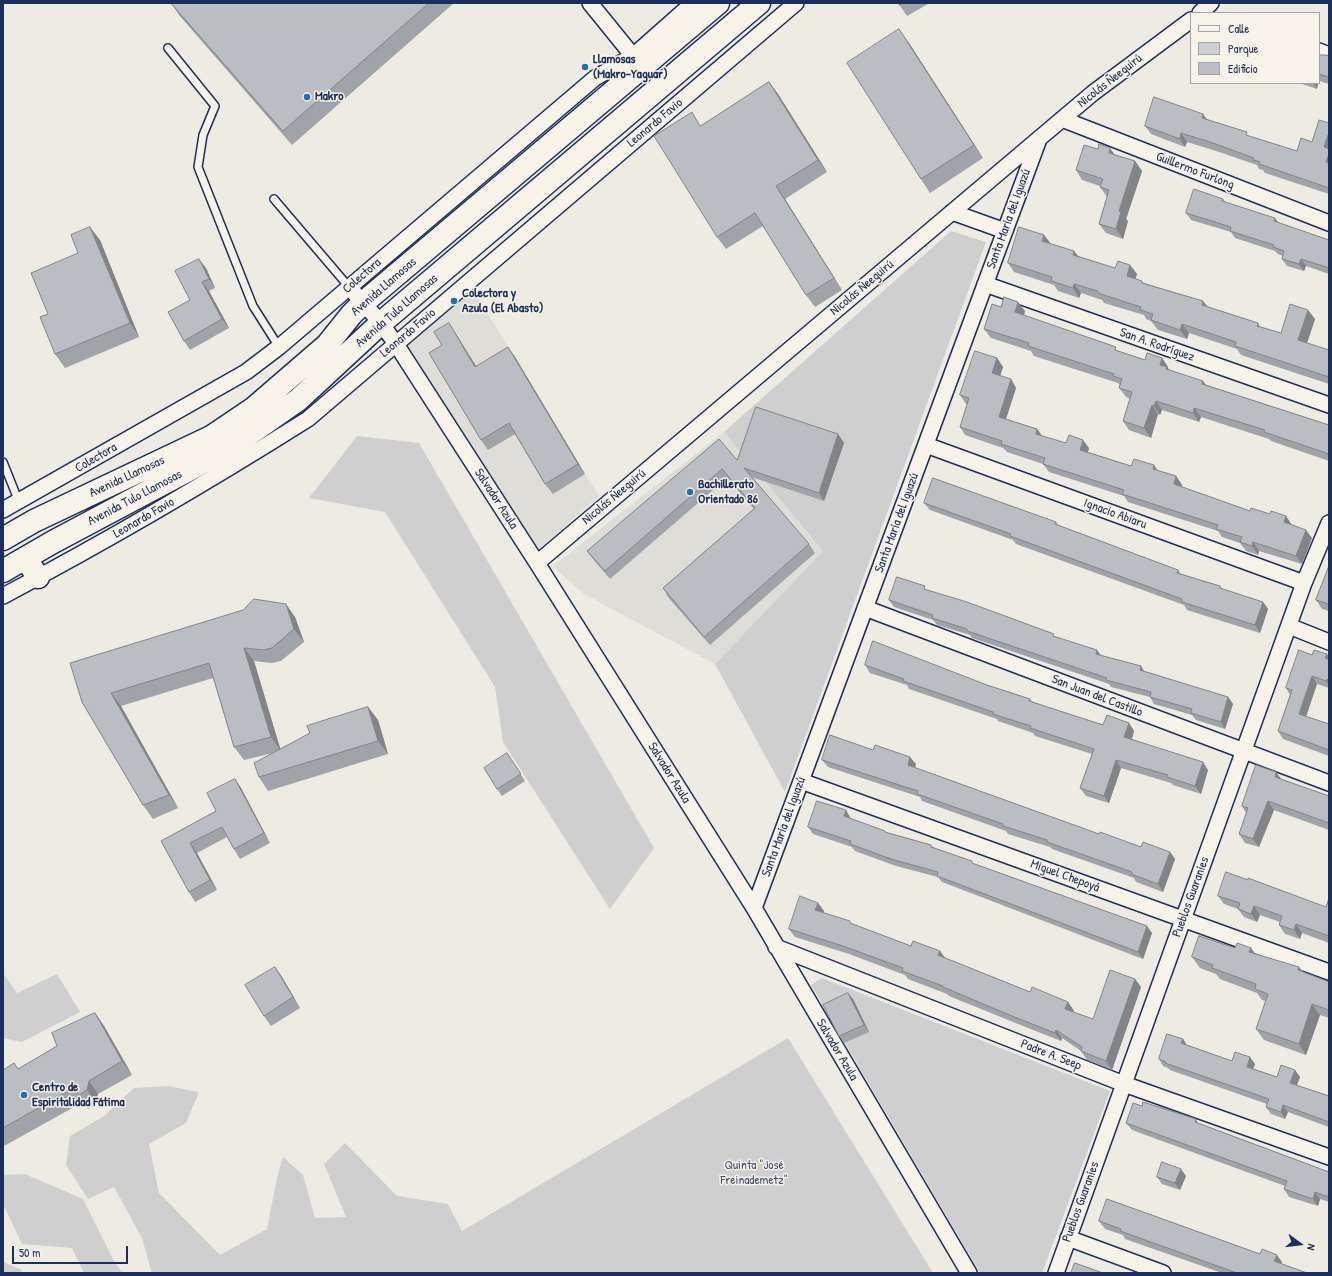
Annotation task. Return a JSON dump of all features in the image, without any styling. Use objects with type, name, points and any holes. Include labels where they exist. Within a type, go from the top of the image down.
[{"type":"highway","name":"Avenida Llamosas","points":[[3,539],[34,521],[211,437],[254,408],[327,345],[351,315],[363,303],[718,3]]},
{"type":"highway","name":"Avenida Tulo Llamosas","points":[[3,571],[53,542],[228,449],[298,400],[381,323],[759,3]]},
{"type":"highway","points":[[26,559],[38,578]]},
{"type":"street","points":[[590,3],[633,56]]},
{"type":"street","name":"Colectora","points":[[3,510],[246,372],[279,347],[595,78],[633,56],[693,3]]},
{"type":"street","name":"Leonardo Favio","points":[[3,596],[116,535],[228,469],[308,419],[796,3]]},
{"type":"street","name":"Nicolás Ñeeguirú","points":[[537,562],[1093,93],[1190,21]]},
{"type":"street","name":"Guillermo Furlong","points":[[1062,119],[1329,223]]},
{"type":"street","name":"Santa María del Iguazú","points":[[754,908],[1040,138]]},
{"type":"street","points":[[952,212],[1005,231]]},
{"type":"street","name":"San A. Rodríguez","points":[[985,284],[1329,405]]},
{"type":"street","name":"Salvador Azula","points":[[349,287],[381,323],[396,344],[537,562],[754,908],[969,1273]]},
{"type":"street","name":"Ignacio Abiaru","points":[[926,445],[1304,583]]},
{"type":"street","name":"Pueblos Guaraníes","points":[[1056,1273],[1304,583],[1329,523]]},
{"type":"street","name":"San Juan del Castillo","points":[[865,608],[1329,783]]},
{"type":"street","points":[[1289,626],[1329,642]]},
{"type":"street","name":"Miguel Chepoyá","points":[[801,781],[1329,972]]},
{"type":"street","name":"Padre A. Seep","points":[[776,947],[1124,1084],[1329,1156]]},
{"type":"street","points":[[1068,1238],[1163,1273]]},
{"type":"lane","points":[[168,48],[215,106],[203,135],[198,166],[253,306],[279,347]]},
{"type":"lane","points":[[274,199],[349,287]]},
{"type":"lane","points":[[3,462],[19,502]]},
{"type":"shaded area","points":[[472,288],[599,496],[539,549],[405,346]]},
{"type":"shaded area","points":[[724,432],[823,551],[715,664],[584,594],[553,566]]},
{"type":"green space","points":[[951,231],[986,242],[785,792],[715,664],[823,551],[724,432]]},
{"type":"green space","points":[[357,436],[419,443],[654,848],[610,909],[503,742],[495,687],[385,512],[309,498]]},
{"type":"green space","points":[[3,973],[17,993],[57,974],[80,1012],[22,1042],[3,1038]]},
{"type":"green space","points":[[822,978],[1110,1091],[1042,1273],[980,1273],[811,985]]},
{"type":"green space","name":"Quinta \"José Freinademetz\"","points":[[788,1038],[933,1273],[152,1273],[142,1238],[114,1187],[88,1199],[66,1165],[70,1136],[104,1116],[134,1088],[168,1086],[199,1092],[186,1123],[149,1144],[159,1193],[220,1255],[267,1229],[277,1178],[283,1157],[303,1175],[315,1218],[346,1217],[324,1164],[345,1143],[397,1196],[448,1204],[462,1231]]},
{"type":"green space","points":[[25,1174],[83,1199],[113,1259],[122,1273],[84,1273],[72,1248],[22,1244],[3,1204],[3,1175]]},
{"type":"green space","points":[[3,1262],[22,1270],[21,1273],[3,1273]]},
{"type":"building","points":[[171,3],[429,3],[283,131]]},
{"type":"building","points":[[899,29],[974,145],[921,179],[847,63]]},
{"type":"building","points":[[1320,55],[1329,56],[1329,77],[1320,74]]},
{"type":"building","points":[[769,82],[818,160],[776,186],[834,278],[806,295],[755,213],[717,237],[654,136],[692,112],[700,126]]},
{"type":"building","points":[[1154,97],[1203,114],[1202,118],[1247,132],[1246,135],[1297,151],[1301,138],[1312,142],[1319,120],[1329,123],[1329,132],[1324,147],[1329,149],[1326,162],[1329,163],[1329,188],[1259,164],[1260,162],[1253,160],[1254,158],[1210,142],[1181,133],[1180,139],[1145,126]]},
{"type":"building","points":[[1099,144],[1110,148],[1109,153],[1135,161],[1119,211],[1121,212],[1116,229],[1099,224],[1109,190],[1100,187],[1103,179],[1076,170],[1084,145],[1098,149]]},
{"type":"building","points":[[1194,189],[1223,199],[1222,201],[1275,218],[1274,221],[1329,240],[1329,268],[1301,259],[1299,264],[1282,259],[1284,251],[1273,247],[1274,245],[1230,231],[1231,227],[1186,213]]},
{"type":"building","points":[[90,227],[130,323],[55,354],[40,317],[48,314],[31,273],[78,253],[71,235]]},
{"type":"building","points":[[1019,227],[1044,235],[1042,241],[1074,251],[1073,255],[1115,268],[1118,261],[1130,265],[1127,276],[1142,281],[1142,283],[1203,301],[1202,305],[1258,323],[1257,326],[1281,333],[1290,304],[1308,310],[1298,340],[1329,350],[1329,377],[1235,346],[1236,342],[1182,324],[1180,330],[1151,320],[1153,314],[1140,310],[1141,307],[1074,284],[1073,288],[1051,281],[1052,277],[1008,263]]},
{"type":"building","points":[[199,259],[209,279],[202,282],[222,319],[184,341],[168,312],[190,300],[175,271]]},
{"type":"building","points":[[1004,297],[1018,302],[1015,312],[1116,347],[1115,350],[1145,360],[1147,353],[1162,358],[1160,365],[1167,367],[1166,369],[1203,381],[1202,384],[1329,425],[1329,454],[1264,432],[1265,430],[1194,408],[1193,413],[1156,401],[1154,406],[1152,405],[1144,428],[1123,421],[1132,392],[1119,388],[1122,379],[1113,376],[1114,374],[1028,346],[1029,343],[984,329],[992,304],[1001,307]]},
{"type":"building","points":[[449,323],[475,367],[508,347],[578,464],[545,484],[509,423],[481,440],[429,353],[442,345],[434,332]]},
{"type":"building","points":[[975,351],[997,358],[992,373],[1011,379],[999,417],[1037,429],[1036,434],[1066,443],[1069,435],[1083,440],[1080,450],[1131,466],[1134,459],[1154,465],[1153,469],[1176,476],[1174,484],[1250,511],[1251,508],[1270,514],[1271,511],[1286,516],[1284,522],[1306,530],[1296,556],[1253,542],[1252,546],[1240,542],[1242,537],[1216,529],[1218,525],[1122,494],[1124,490],[1043,464],[1045,458],[1001,444],[1002,441],[960,427],[969,398],[960,395]]},
{"type":"building","points":[[756,407],[838,434],[819,493],[744,468],[809,544],[704,637],[663,588],[755,508],[722,469],[605,571],[587,551],[719,439],[737,460]]},
{"type":"building","points":[[933,478],[1056,522],[1055,524],[1178,570],[1177,573],[1220,586],[1220,588],[1263,602],[1255,625],[1182,602],[1182,599],[1010,536],[1011,534],[924,503]]},
{"type":"building","points":[[1329,566],[1329,604],[1316,600]]},
{"type":"building","points":[[897,577],[925,586],[924,589],[967,602],[1054,634],[1053,636],[1097,650],[1096,654],[1141,666],[1140,670],[1228,697],[1221,722],[1191,713],[1192,709],[1150,697],[1151,692],[1106,680],[1107,678],[967,631],[967,629],[932,618],[933,615],[889,600]]},
{"type":"building","points":[[254,599],[286,604],[294,629],[272,648],[263,650],[244,648],[271,737],[234,747],[209,663],[111,693],[169,795],[143,805],[82,702],[70,663],[243,610]]},
{"type":"building","points":[[873,641],[987,685],[1030,699],[1029,701],[1103,725],[1107,715],[1129,723],[1124,737],[1203,762],[1195,786],[1167,777],[1168,775],[1116,760],[1104,796],[1080,788],[1094,749],[1030,728],[1031,726],[993,714],[993,712],[903,681],[904,679],[865,665]]},
{"type":"building","points":[[1299,650],[1312,655],[1314,650],[1327,654],[1325,658],[1329,660],[1329,680],[1327,679],[1326,681],[1312,676],[1299,714],[1329,724],[1329,750],[1278,731],[1292,690],[1286,688]]},
{"type":"building","points":[[368,707],[378,741],[259,777],[254,763],[310,733],[307,726]]},
{"type":"building","points":[[830,735],[873,750],[875,745],[910,757],[908,765],[1099,834],[1100,832],[1141,847],[1143,842],[1170,852],[1158,884],[1131,874],[1132,872],[1047,842],[1047,840],[1003,826],[1003,824],[917,794],[918,791],[822,760]]},
{"type":"building","points":[[507,753],[521,774],[497,789],[484,768]]},
{"type":"building","points":[[1256,765],[1276,772],[1275,777],[1329,796],[1329,823],[1268,801],[1253,839],[1239,834],[1248,808],[1242,806]]},
{"type":"building","points":[[235,779],[264,833],[234,849],[222,827],[190,843],[210,880],[189,892],[161,841],[216,811],[207,793]]},
{"type":"building","points":[[817,801],[846,810],[844,816],[885,832],[931,845],[931,847],[972,861],[972,863],[1147,926],[1138,952],[937,876],[938,872],[891,859],[850,844],[851,841],[808,827]]},
{"type":"building","points":[[1226,872],[1248,880],[1248,878],[1326,907],[1329,898],[1329,936],[1296,924],[1294,930],[1279,925],[1282,916],[1254,906],[1251,914],[1238,909],[1240,903],[1218,896]]},
{"type":"building","points":[[800,896],[818,903],[815,910],[850,921],[850,923],[911,946],[913,941],[940,951],[938,955],[1030,992],[1032,987],[1068,1002],[1065,1009],[1093,1019],[1110,970],[1135,979],[1106,1061],[1081,1051],[1082,1047],[1056,1030],[1055,1033],[1012,1016],[943,986],[902,971],[903,968],[843,946],[789,929]]},
{"type":"building","points":[[1199,936],[1235,948],[1237,943],[1251,948],[1249,952],[1299,967],[1298,970],[1329,982],[1329,1010],[1312,1004],[1299,1044],[1256,1029],[1268,994],[1255,989],[1256,984],[1212,968],[1213,965],[1192,957]]},
{"type":"building","points":[[275,967],[293,997],[264,1016],[245,985]]},
{"type":"building","points":[[848,993],[864,1025],[839,1036],[823,1005]]},
{"type":"building","points":[[95,1013],[122,1061],[89,1081],[87,1090],[79,1095],[74,1088],[3,1128],[3,1070],[14,1063],[18,1069],[57,1046],[52,1033]]},
{"type":"building","points":[[1167,1034],[1183,1039],[1181,1043],[1232,1061],[1235,1052],[1250,1057],[1247,1067],[1277,1077],[1281,1065],[1295,1070],[1290,1083],[1329,1096],[1329,1122],[1283,1105],[1281,1112],[1266,1107],[1269,1099],[1165,1063],[1166,1062],[1159,1059]]},
{"type":"building","points":[[1143,1102],[1196,1119],[1195,1122],[1329,1172],[1329,1197],[1315,1192],[1313,1199],[1284,1189],[1287,1181],[1126,1123],[1133,1103],[1142,1106]]},
{"type":"building","points":[[1162,1162],[1181,1169],[1175,1183],[1157,1177]]},
{"type":"building","points":[[1107,1199],[1260,1254],[1262,1249],[1277,1255],[1274,1261],[1307,1273],[1237,1273],[1120,1231],[1121,1229],[1099,1221]]},
{"type":"building","points":[[1075,1263],[1103,1273],[1071,1273]]},
{"type":"place","name":"Llamosas (Makro-Yaguar)","points":[[585,67]]},
{"type":"place","name":"Makro","points":[[307,97]]},
{"type":"place","name":"Colectora y Azula (El Abasto)","points":[[454,301]]},
{"type":"place","name":"Bachillerato Orientado 86","points":[[690,492]]},
{"type":"place","name":"Centro de Espiritalidad Fátima","points":[[24,1095]]}]
